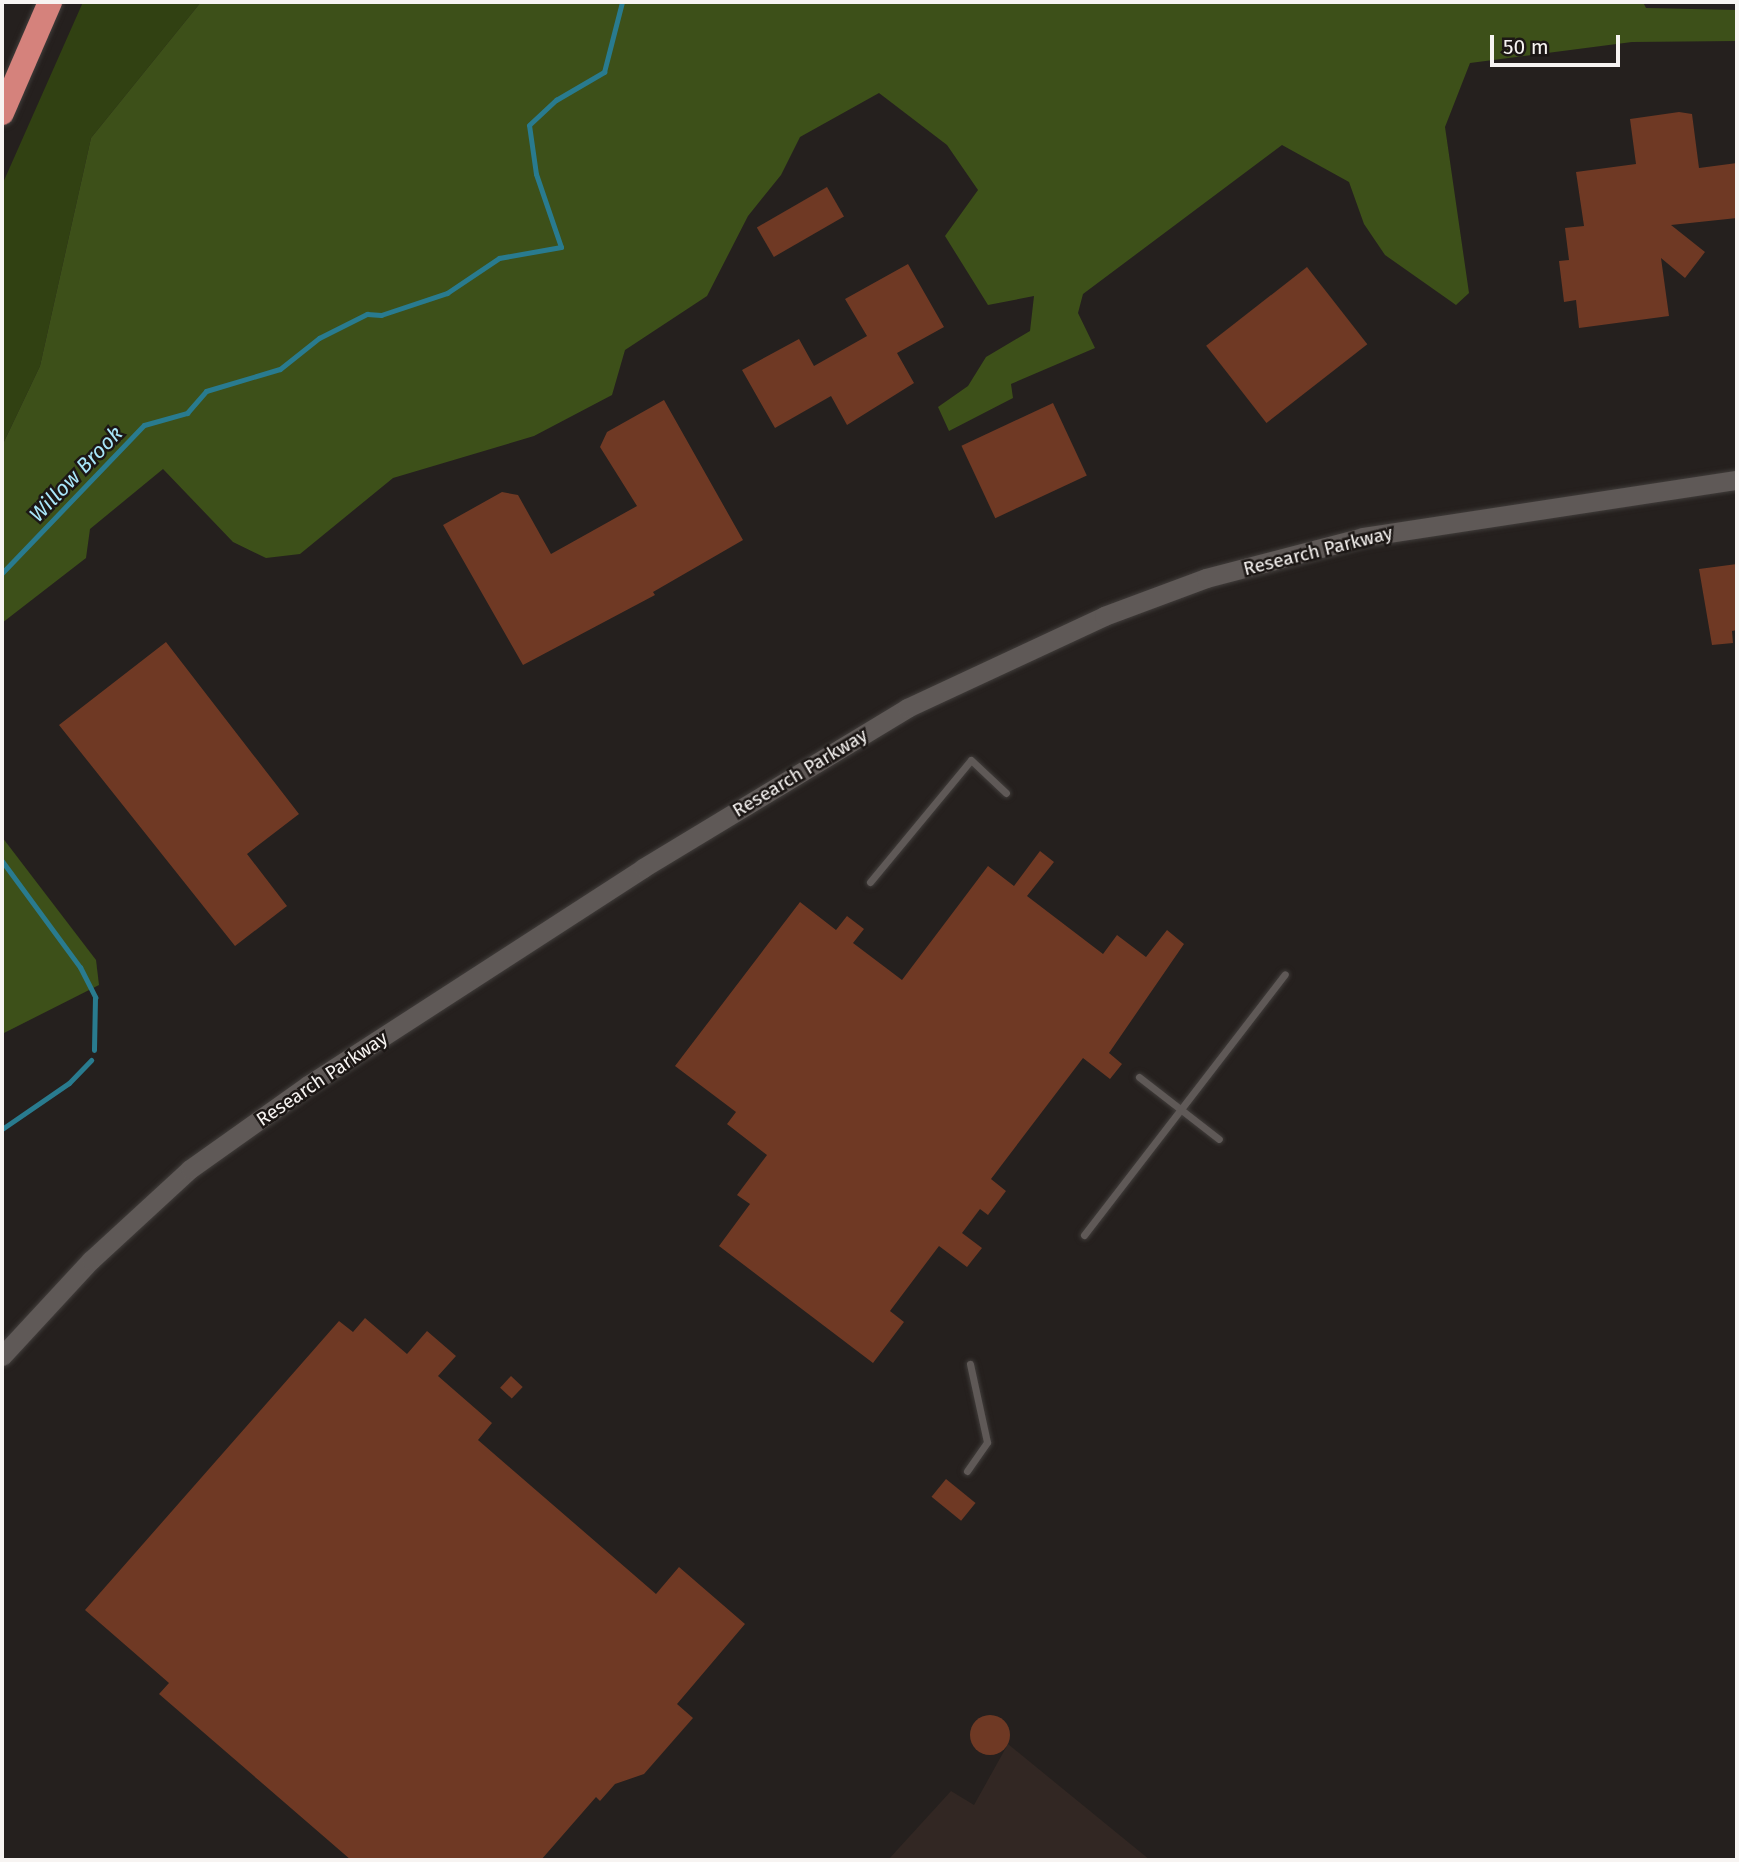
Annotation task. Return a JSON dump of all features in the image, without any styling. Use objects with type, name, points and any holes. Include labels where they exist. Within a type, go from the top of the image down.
[{"type":"highway","points":[[2,113],[50,2]]},
{"type":"main road","name":"Research Parkway","points":[[2,1356],[91,1260],[190,1169],[308,1085],[643,868],[907,708],[1104,617],[1206,578],[1363,537],[1737,480]]},
{"type":"lane","points":[[870,882],[971,760],[1006,793]]},
{"type":"lane","points":[[1084,1235],[1285,974]]},
{"type":"lane","points":[[1139,1077],[1219,1139]]},
{"type":"lane","points":[[967,1471],[987,1442],[971,1364]]},
{"type":"shaded area","points":[[1008,1744],[1150,1860],[888,1860],[951,1791],[974,1805]]},
{"type":"green space","points":[[83,2],[201,2],[91,138],[40,366],[2,446],[2,185]]},
{"type":"green space","points":[[201,2],[1643,2],[1646,8],[1737,10],[1737,41],[1632,42],[1470,63],[1445,127],[1469,293],[1456,305],[1385,255],[1364,224],[1349,182],[1282,145],[1083,294],[1078,313],[1095,348],[1011,384],[1013,398],[949,431],[938,407],[968,386],[986,357],[1030,331],[1034,296],[988,305],[945,236],[978,190],[947,145],[879,93],[800,137],[781,175],[748,216],[707,296],[625,350],[612,395],[534,436],[393,478],[300,554],[266,558],[233,542],[163,469],[90,529],[86,558],[2,623],[2,446],[40,366],[91,138]]},
{"type":"green space","points":[[2,837],[96,960],[99,985],[2,1034]]},
{"type":"building","points":[[1679,112],[1692,114],[1699,168],[1737,163],[1737,218],[1671,225],[1705,252],[1685,278],[1661,258],[1669,316],[1579,328],[1576,300],[1564,302],[1559,261],[1569,260],[1565,228],[1584,226],[1576,172],[1636,164],[1630,119]]},
{"type":"building","points":[[827,187],[844,216],[774,257],[757,228]]},
{"type":"building","points":[[908,264],[944,327],[897,353],[914,383],[847,425],[831,396],[775,428],[742,370],[799,339],[814,366],[867,336],[845,299]]},
{"type":"building","points":[[1307,267],[1367,344],[1266,423],[1206,346]]},
{"type":"building","points":[[664,400],[743,540],[653,592],[655,595],[523,665],[443,525],[502,492],[518,495],[551,554],[637,506],[600,447],[607,432]]},
{"type":"building","points":[[1053,403],[1087,476],[995,518],[961,446]]},
{"type":"building","points":[[1737,564],[1737,630],[1732,631],[1733,643],[1712,645],[1699,569]]},
{"type":"building","points":[[166,642],[299,814],[247,854],[287,906],[235,946],[59,725]]},
{"type":"building","points":[[1040,851],[1054,862],[1027,896],[1103,954],[1117,935],[1146,957],[1167,930],[1184,944],[1109,1053],[1122,1064],[1110,1079],[1083,1058],[991,1179],[1006,1191],[988,1215],[980,1209],[962,1233],[982,1248],[967,1267],[939,1246],[890,1311],[904,1322],[873,1363],[719,1246],[750,1204],[737,1195],[767,1155],[727,1124],[736,1112],[675,1066],[800,902],[836,930],[847,916],[864,929],[853,943],[902,980],[988,866],[1014,886]]},
{"type":"building","points":[[365,1318],[407,1354],[427,1331],[456,1356],[438,1376],[492,1423],[478,1440],[656,1594],[679,1567],[745,1624],[677,1704],[693,1718],[644,1774],[615,1784],[600,1801],[596,1797],[541,1860],[351,1860],[159,1694],[169,1683],[85,1610],[339,1321],[353,1332]]},
{"type":"building","points":[[511,1376],[523,1387],[512,1399],[500,1388]]},
{"type":"building","points":[[946,1479],[976,1503],[961,1521],[932,1497]]},
{"type":"building","points":[[990,1715],[1004,1721],[1010,1735],[1004,1749],[990,1755],[976,1749],[970,1735],[976,1721]]},
{"type":"waterway","name":"Willow Brook","points":[[2,573],[144,425],[187,413],[206,391],[280,369],[319,338],[367,314],[381,315],[447,293],[499,258],[561,247],[536,174],[529,125],[556,100],[604,72],[622,2]]},
{"type":"waterway","name":"Willow Brook","points":[[2,861],[80,967],[95,997],[94,1050]]},
{"type":"waterway","name":"Willow Brook","points":[[2,1129],[69,1083],[91,1060]]}]
